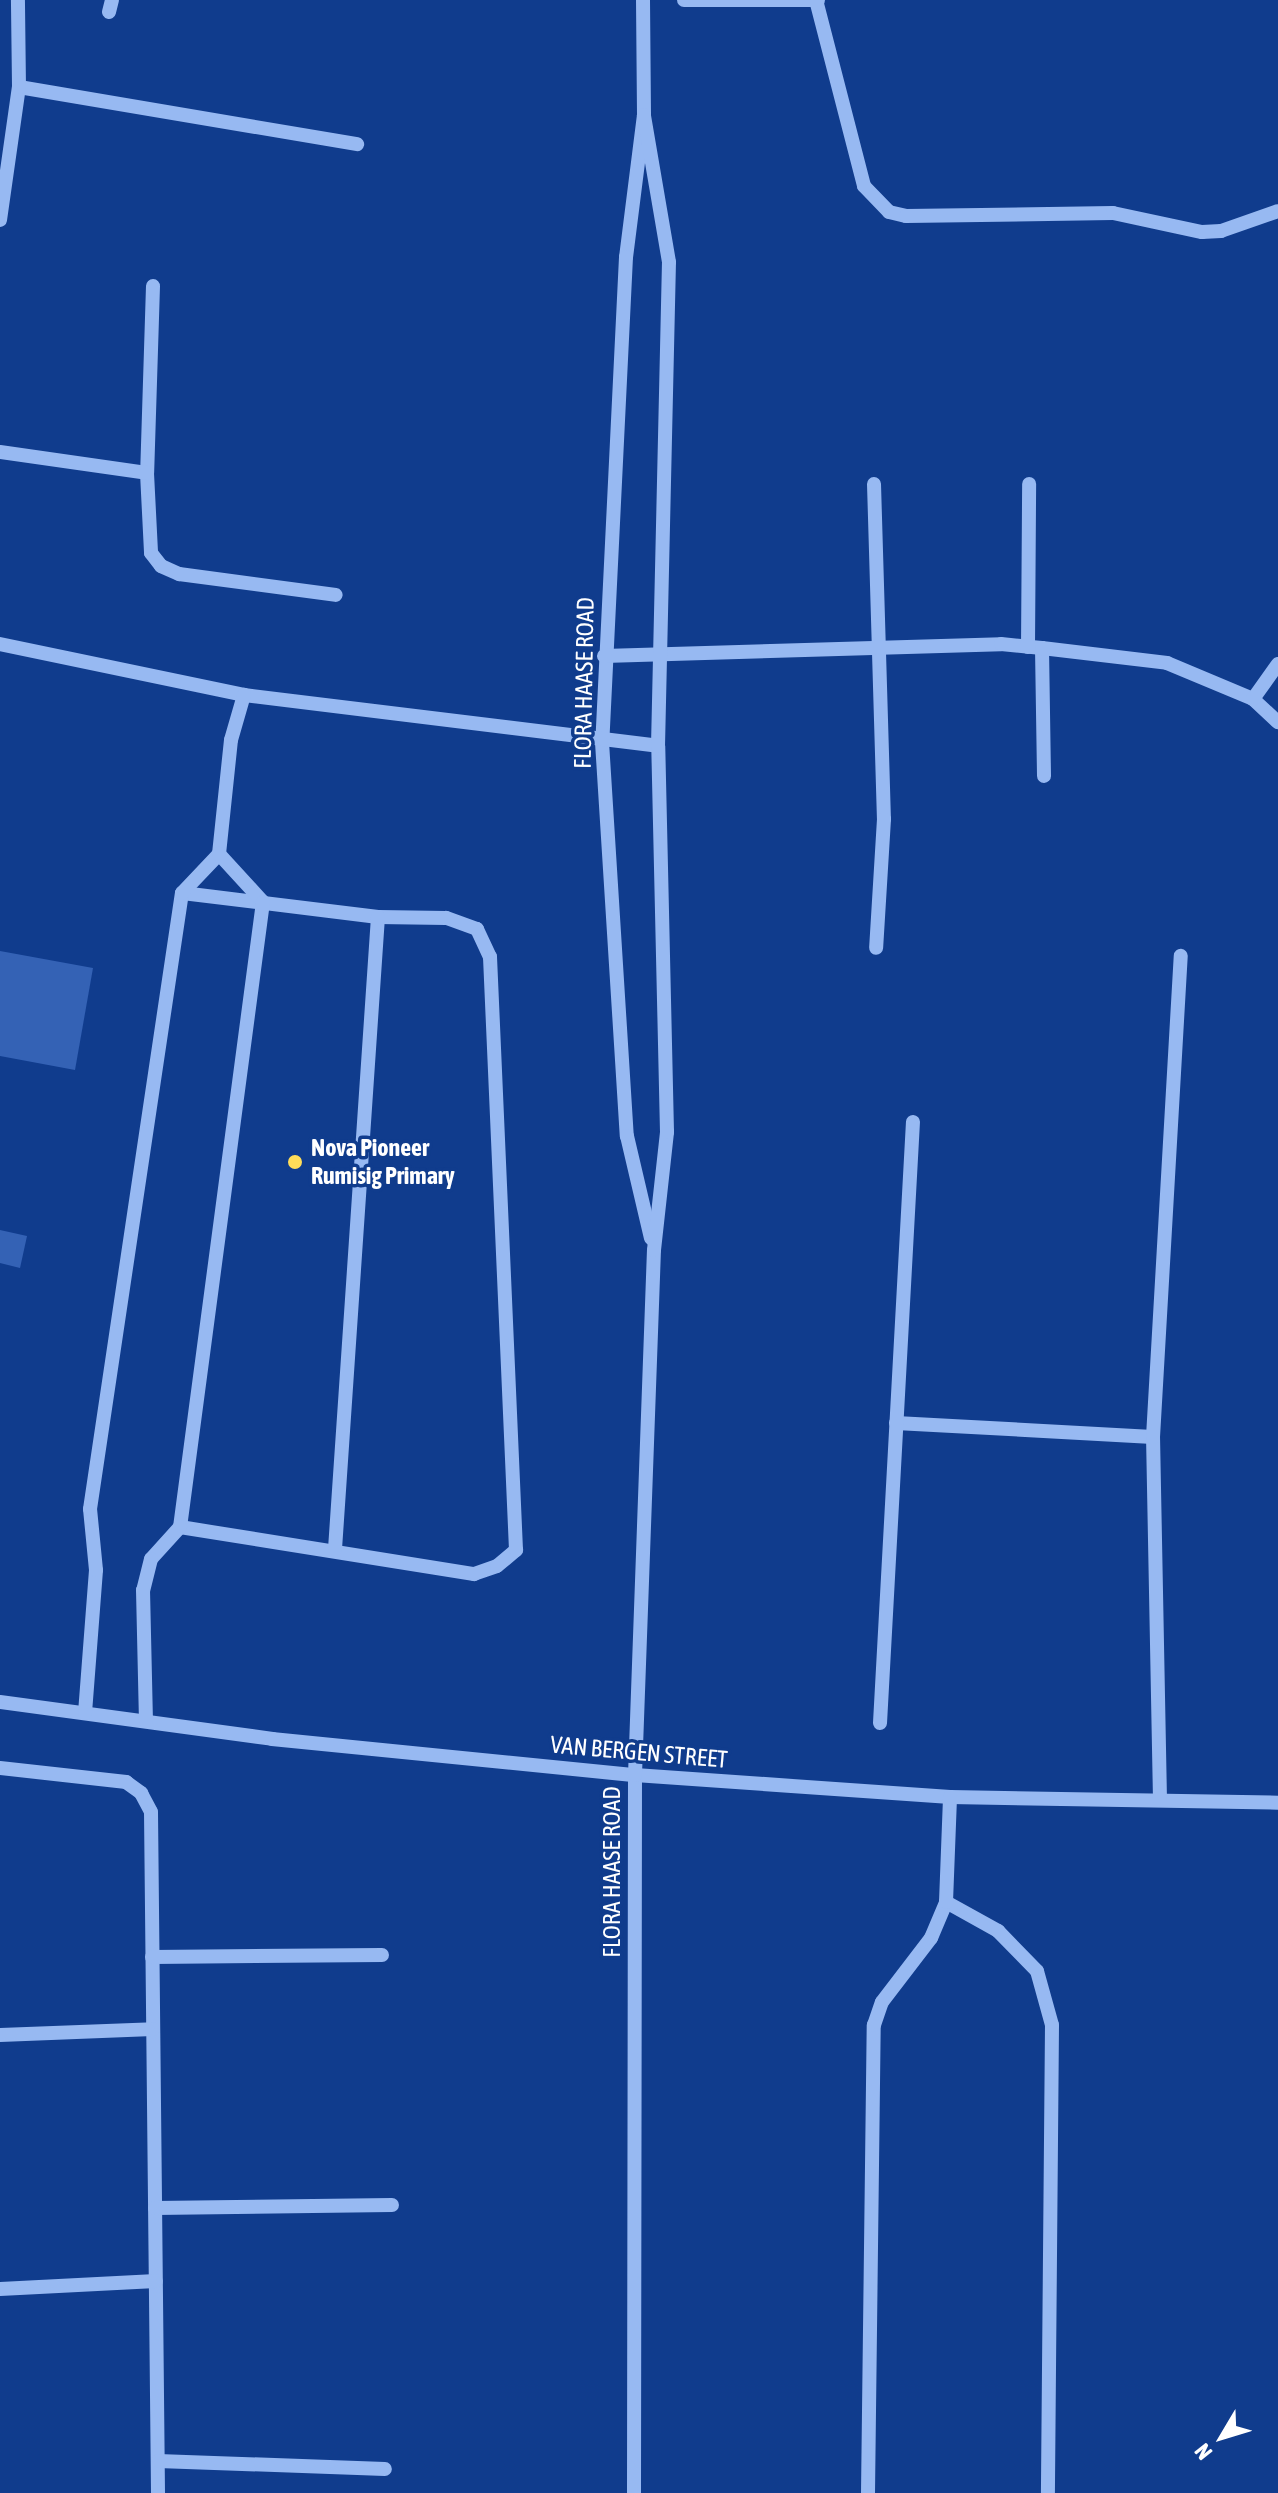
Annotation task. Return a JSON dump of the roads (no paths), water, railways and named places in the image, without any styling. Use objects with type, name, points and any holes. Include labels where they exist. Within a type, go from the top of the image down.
[{"type":"street","points":[[0,220],[19,87],[18,0]]},
{"type":"street","name":"FLORA HAASE ROAD","points":[[643,0],[644,115],[626,257],[602,742],[627,1136],[654,1250]]},
{"type":"street","points":[[684,0],[817,0],[864,186],[889,212],[906,216],[1113,213],[1202,232],[1221,231],[1278,211]]},
{"type":"street","points":[[19,87],[357,144]]},
{"type":"street","name":"FLORA HAASE ROAD","points":[[634,2493],[635,1775],[654,1250],[667,1132],[658,746],[669,262],[644,115]]},
{"type":"street","points":[[153,286],[147,538],[161,566],[179,574],[336,595]]},
{"type":"street","points":[[0,452],[147,473]]},
{"type":"street","points":[[874,484],[884,819],[876,948]]},
{"type":"street","points":[[1029,484],[1044,776]]},
{"type":"street","points":[[0,644],[244,695],[602,742],[658,746]]},
{"type":"street","points":[[604,656],[879,647],[1035,647],[1167,663],[1253,699],[1278,722]]},
{"type":"street","points":[[1253,699],[1278,664]]},
{"type":"street","points":[[85,1713],[96,1570],[90,1509],[182,893],[219,854],[231,740],[244,695]]},
{"type":"street","points":[[219,854],[263,902]]},
{"type":"street","points":[[180,1527],[335,1549],[474,1574],[497,1566],[516,1550],[490,957],[477,929],[446,918],[378,917],[182,893]]},
{"type":"street","points":[[146,1721],[143,1590],[151,1559],[180,1527],[263,902]]},
{"type":"street","points":[[335,1549],[378,917]]},
{"type":"street","points":[[1160,1800],[1153,1437],[1181,956]]},
{"type":"street","points":[[880,1723],[913,1122]]},
{"type":"street","points":[[896,1423],[1153,1437]]},
{"type":"street","name":"VAN BERGEN STREET","points":[[0,1702],[272,1739],[635,1775],[950,1797],[1278,1803]]},
{"type":"street","points":[[0,1768],[126,1782],[141,1793],[151,1812],[158,2493]]},
{"type":"street","points":[[868,2493],[874,2025],[882,2002],[931,1938],[946,1902],[950,1797]]},
{"type":"street","points":[[946,1902],[998,1931],[1037,1971],[1052,2025],[1048,2493]]},
{"type":"street","points":[[152,1957],[382,1955]]},
{"type":"street","points":[[0,2035],[153,2029]]},
{"type":"street","points":[[155,2208],[392,2205]]},
{"type":"street","points":[[0,2289],[156,2281]]},
{"type":"street","points":[[158,2461],[385,2469]]},
{"type":"place","name":"Nova Pioneer Rumisig Primary","points":[[295,1162]]}]
